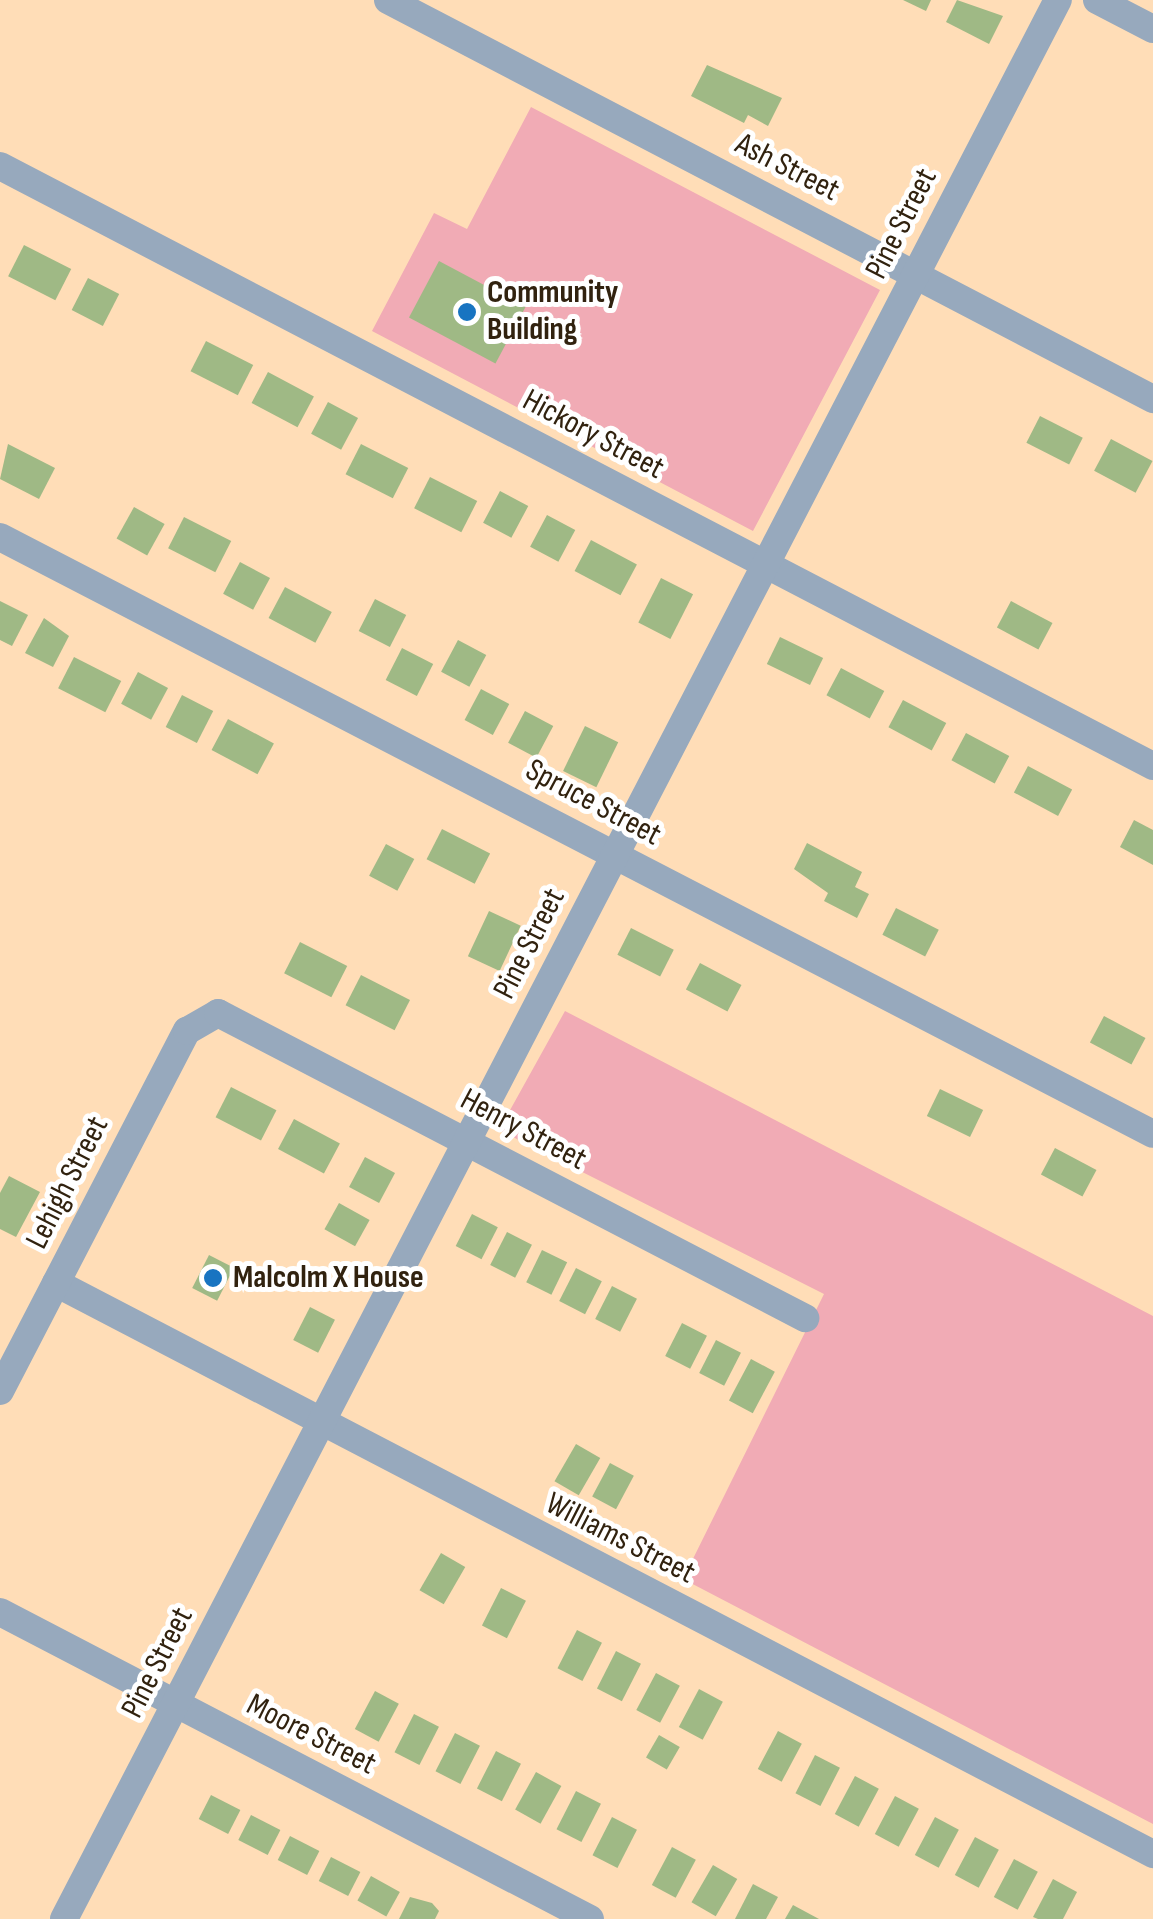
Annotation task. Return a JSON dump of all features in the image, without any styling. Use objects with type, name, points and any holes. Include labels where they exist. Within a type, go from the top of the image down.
[{"type":"street","name":"Ash Street","points":[[388,0],[1153,399]]},
{"type":"street","name":"Pine Street","points":[[64,1919],[1058,0]]},
{"type":"street","points":[[1097,0],[1153,29]]},
{"type":"street","name":"Hickory Street","points":[[0,166],[1153,766]]},
{"type":"street","name":"Spruce Street","points":[[0,537],[1153,1134]]},
{"type":"street","name":"Henry Street","points":[[206,1015],[232,1016],[804,1318]]},
{"type":"street","name":"Lehigh Street","points":[[0,1391],[186,1031],[206,1015]]},
{"type":"street","name":"Williams Street","points":[[56,1283],[1153,1854]]},
{"type":"street","name":"Moore Street","points":[[0,1612],[590,1919]]},
{"type":"shaded area","points":[[531,107],[880,290],[753,531],[372,331],[434,213],[467,229]]},
{"type":"shaded area","points":[[565,1011],[1153,1316],[1153,1824],[683,1579],[824,1294],[499,1130]]},
{"type":"building","points":[[903,0],[931,0],[926,11]]},
{"type":"building","points":[[957,0],[1003,16],[989,44],[946,22]]},
{"type":"building","points":[[707,65],[782,98],[768,126],[748,115],[744,123],[691,96]]},
{"type":"building","points":[[24,245],[71,269],[55,300],[8,276]]},
{"type":"building","name":"Community Building","points":[[439,261],[526,307],[495,364],[409,318]]},
{"type":"building","points":[[88,278],[119,294],[103,326],[72,310]]},
{"type":"building","points":[[206,341],[253,365],[238,395],[191,371]]},
{"type":"building","points":[[268,372],[314,396],[297,427],[252,403]]},
{"type":"building","points":[[328,402],[358,418],[341,450],[311,434]]},
{"type":"building","points":[[1040,416],[1083,438],[1069,465],[1026,443]]},
{"type":"building","points":[[1111,439],[1152,461],[1136,493],[1094,471]]},
{"type":"building","points":[[8,444],[55,468],[39,499],[0,479]]},
{"type":"building","points":[[361,444],[408,468],[393,498],[346,474]]},
{"type":"building","points":[[430,477],[477,501],[461,532],[414,508]]},
{"type":"building","points":[[500,491],[528,506],[511,538],[483,523]]},
{"type":"building","points":[[134,507],[165,524],[147,555],[117,538]]},
{"type":"building","points":[[547,515],[575,530],[558,562],[530,547]]},
{"type":"building","points":[[184,517],[231,541],[215,572],[168,548]]},
{"type":"building","points":[[591,540],[637,564],[620,595],[575,571]]},
{"type":"building","points":[[240,562],[270,578],[253,610],[223,594]]},
{"type":"building","points":[[661,578],[693,594],[670,639],[638,623]]},
{"type":"building","points":[[285,587],[332,612],[315,643],[269,618]]},
{"type":"building","points":[[375,599],[406,615],[390,647],[359,631]]},
{"type":"building","points":[[0,601],[28,615],[12,646],[0,640]]},
{"type":"building","points":[[1011,601],[1052,623],[1038,650],[997,627]]},
{"type":"building","points":[[44,618],[69,636],[53,667],[25,653]]},
{"type":"building","points":[[780,637],[823,658],[810,685],[767,664]]},
{"type":"building","points":[[458,640],[486,655],[469,687],[441,672]]},
{"type":"building","points":[[402,648],[433,664],[417,696],[386,680]]},
{"type":"building","points":[[74,657],[121,681],[105,712],[58,688]]},
{"type":"building","points":[[841,668],[884,691],[870,718],[826,695]]},
{"type":"building","points":[[138,672],[168,688],[151,720],[121,704]]},
{"type":"building","points":[[481,689],[509,704],[493,735],[465,720]]},
{"type":"building","points":[[182,695],[213,711],[197,743],[166,727]]},
{"type":"building","points":[[903,700],[946,723],[932,750],[888,727]]},
{"type":"building","points":[[525,711],[553,726],[536,758],[508,743]]},
{"type":"building","points":[[228,719],[274,743],[257,774],[212,750]]},
{"type":"building","points":[[585,726],[618,742],[596,787],[563,771]]},
{"type":"building","points":[[966,733],[1009,756],[995,783],[951,760]]},
{"type":"building","points":[[1028,766],[1072,789],[1058,816],[1014,792]]},
{"type":"building","points":[[1134,820],[1153,830],[1153,865],[1120,847]]},
{"type":"building","points":[[442,829],[490,854],[475,884],[427,859]]},
{"type":"building","points":[[807,843],[862,872],[855,887],[869,894],[857,918],[824,901],[828,893],[794,869]]},
{"type":"building","points":[[386,844],[414,859],[397,891],[369,876]]},
{"type":"building","points":[[896,908],[939,930],[925,957],[882,935]]},
{"type":"building","points":[[489,911],[521,926],[500,971],[468,956]]},
{"type":"building","points":[[631,928],[674,950],[660,977],[617,955]]},
{"type":"building","points":[[300,942],[347,966],[331,997],[284,973]]},
{"type":"building","points":[[700,963],[741,985],[727,1012],[686,989]]},
{"type":"building","points":[[361,975],[410,1000],[395,1030],[346,1005]]},
{"type":"building","points":[[1104,1016],[1145,1038],[1131,1065],[1090,1042]]},
{"type":"building","points":[[231,1087],[276,1110],[261,1140],[216,1117]]},
{"type":"building","points":[[940,1089],[983,1110],[970,1137],[927,1116]]},
{"type":"building","points":[[294,1119],[340,1143],[324,1173],[278,1149]]},
{"type":"building","points":[[1055,1148],[1096,1170],[1082,1197],[1041,1174]]},
{"type":"building","points":[[365,1157],[395,1173],[379,1203],[349,1187]]},
{"type":"building","points":[[9,1176],[40,1192],[16,1237],[0,1229],[0,1193]]},
{"type":"building","points":[[339,1203],[370,1220],[355,1246],[324,1229]]},
{"type":"building","points":[[472,1214],[498,1227],[481,1259],[456,1246]]},
{"type":"building","points":[[507,1232],[532,1245],[515,1278],[490,1265]]},
{"type":"building","points":[[542,1250],[567,1262],[551,1295],[526,1282]]},
{"type":"building","name":"Malcolm X House","points":[[209,1255],[234,1268],[217,1301],[192,1288]]},
{"type":"building","points":[[576,1268],[602,1281],[585,1314],[559,1301]]},
{"type":"building","points":[[612,1286],[637,1299],[620,1332],[595,1319]]},
{"type":"building","points":[[310,1307],[335,1320],[318,1353],[293,1340]]},
{"type":"building","points":[[682,1323],[707,1336],[690,1369],[665,1356]]},
{"type":"building","points":[[716,1340],[741,1353],[724,1386],[699,1373]]},
{"type":"building","points":[[751,1359],[775,1372],[753,1413],[729,1400]]},
{"type":"building","points":[[576,1444],[600,1458],[579,1495],[554,1481]]},
{"type":"building","points":[[610,1463],[634,1476],[616,1509],[592,1497]]},
{"type":"building","points":[[441,1553],[465,1567],[444,1604],[419,1590]]},
{"type":"building","points":[[501,1588],[526,1601],[507,1638],[482,1625]]},
{"type":"building","points":[[577,1630],[602,1643],[582,1681],[557,1668]]},
{"type":"building","points":[[616,1651],[641,1664],[622,1701],[597,1688]]},
{"type":"building","points":[[656,1673],[680,1686],[660,1723],[636,1710]]},
{"type":"building","points":[[699,1689],[723,1702],[703,1740],[679,1727]]},
{"type":"building","points":[[375,1691],[399,1704],[379,1742],[355,1729]]},
{"type":"building","points":[[414,1714],[439,1727],[419,1765],[394,1752]]},
{"type":"building","points":[[778,1731],[802,1744],[782,1782],[758,1769]]},
{"type":"building","points":[[455,1733],[480,1746],[460,1784],[435,1771]]},
{"type":"building","points":[[659,1735],[680,1747],[667,1770],[646,1758]]},
{"type":"building","points":[[496,1751],[521,1764],[502,1801],[477,1788]]},
{"type":"building","points":[[815,1755],[840,1768],[820,1806],[795,1793]]},
{"type":"building","points":[[536,1772],[561,1786],[541,1824],[515,1810]]},
{"type":"building","points":[[855,1776],[879,1789],[859,1827],[835,1814]]},
{"type":"building","points":[[576,1791],[601,1804],[581,1842],[556,1829]]},
{"type":"building","points":[[211,1795],[240,1810],[228,1834],[199,1819]]},
{"type":"building","points":[[895,1796],[919,1809],[899,1847],[875,1834]]},
{"type":"building","points":[[251,1815],[280,1830],[268,1855],[238,1840]]},
{"type":"building","points":[[612,1817],[637,1830],[617,1868],[592,1855]]},
{"type":"building","points":[[935,1817],[959,1830],[939,1868],[915,1855]]},
{"type":"building","points":[[290,1836],[319,1851],[307,1875],[278,1860]]},
{"type":"building","points":[[975,1837],[999,1850],[979,1888],[955,1875]]},
{"type":"building","points":[[672,1847],[696,1860],[676,1898],[652,1885]]},
{"type":"building","points":[[331,1857],[360,1872],[348,1896],[319,1881]]},
{"type":"building","points":[[1014,1859],[1038,1872],[1018,1910],[994,1897]]},
{"type":"building","points":[[713,1865],[737,1879],[716,1916],[691,1902]]},
{"type":"building","points":[[371,1876],[400,1892],[386,1916],[357,1900]]},
{"type":"building","points":[[1053,1879],[1077,1892],[1063,1919],[1033,1917]]},
{"type":"building","points":[[753,1884],[778,1897],[766,1919],[735,1919]]},
{"type":"building","points":[[410,1897],[432,1903],[439,1911],[435,1919],[399,1919]]},
{"type":"building","points":[[793,1905],[819,1919],[785,1919]]},
{"type":"place","name":"Community Building","points":[[467,312]]},
{"type":"place","name":"Malcolm X House","points":[[213,1278]]}]
